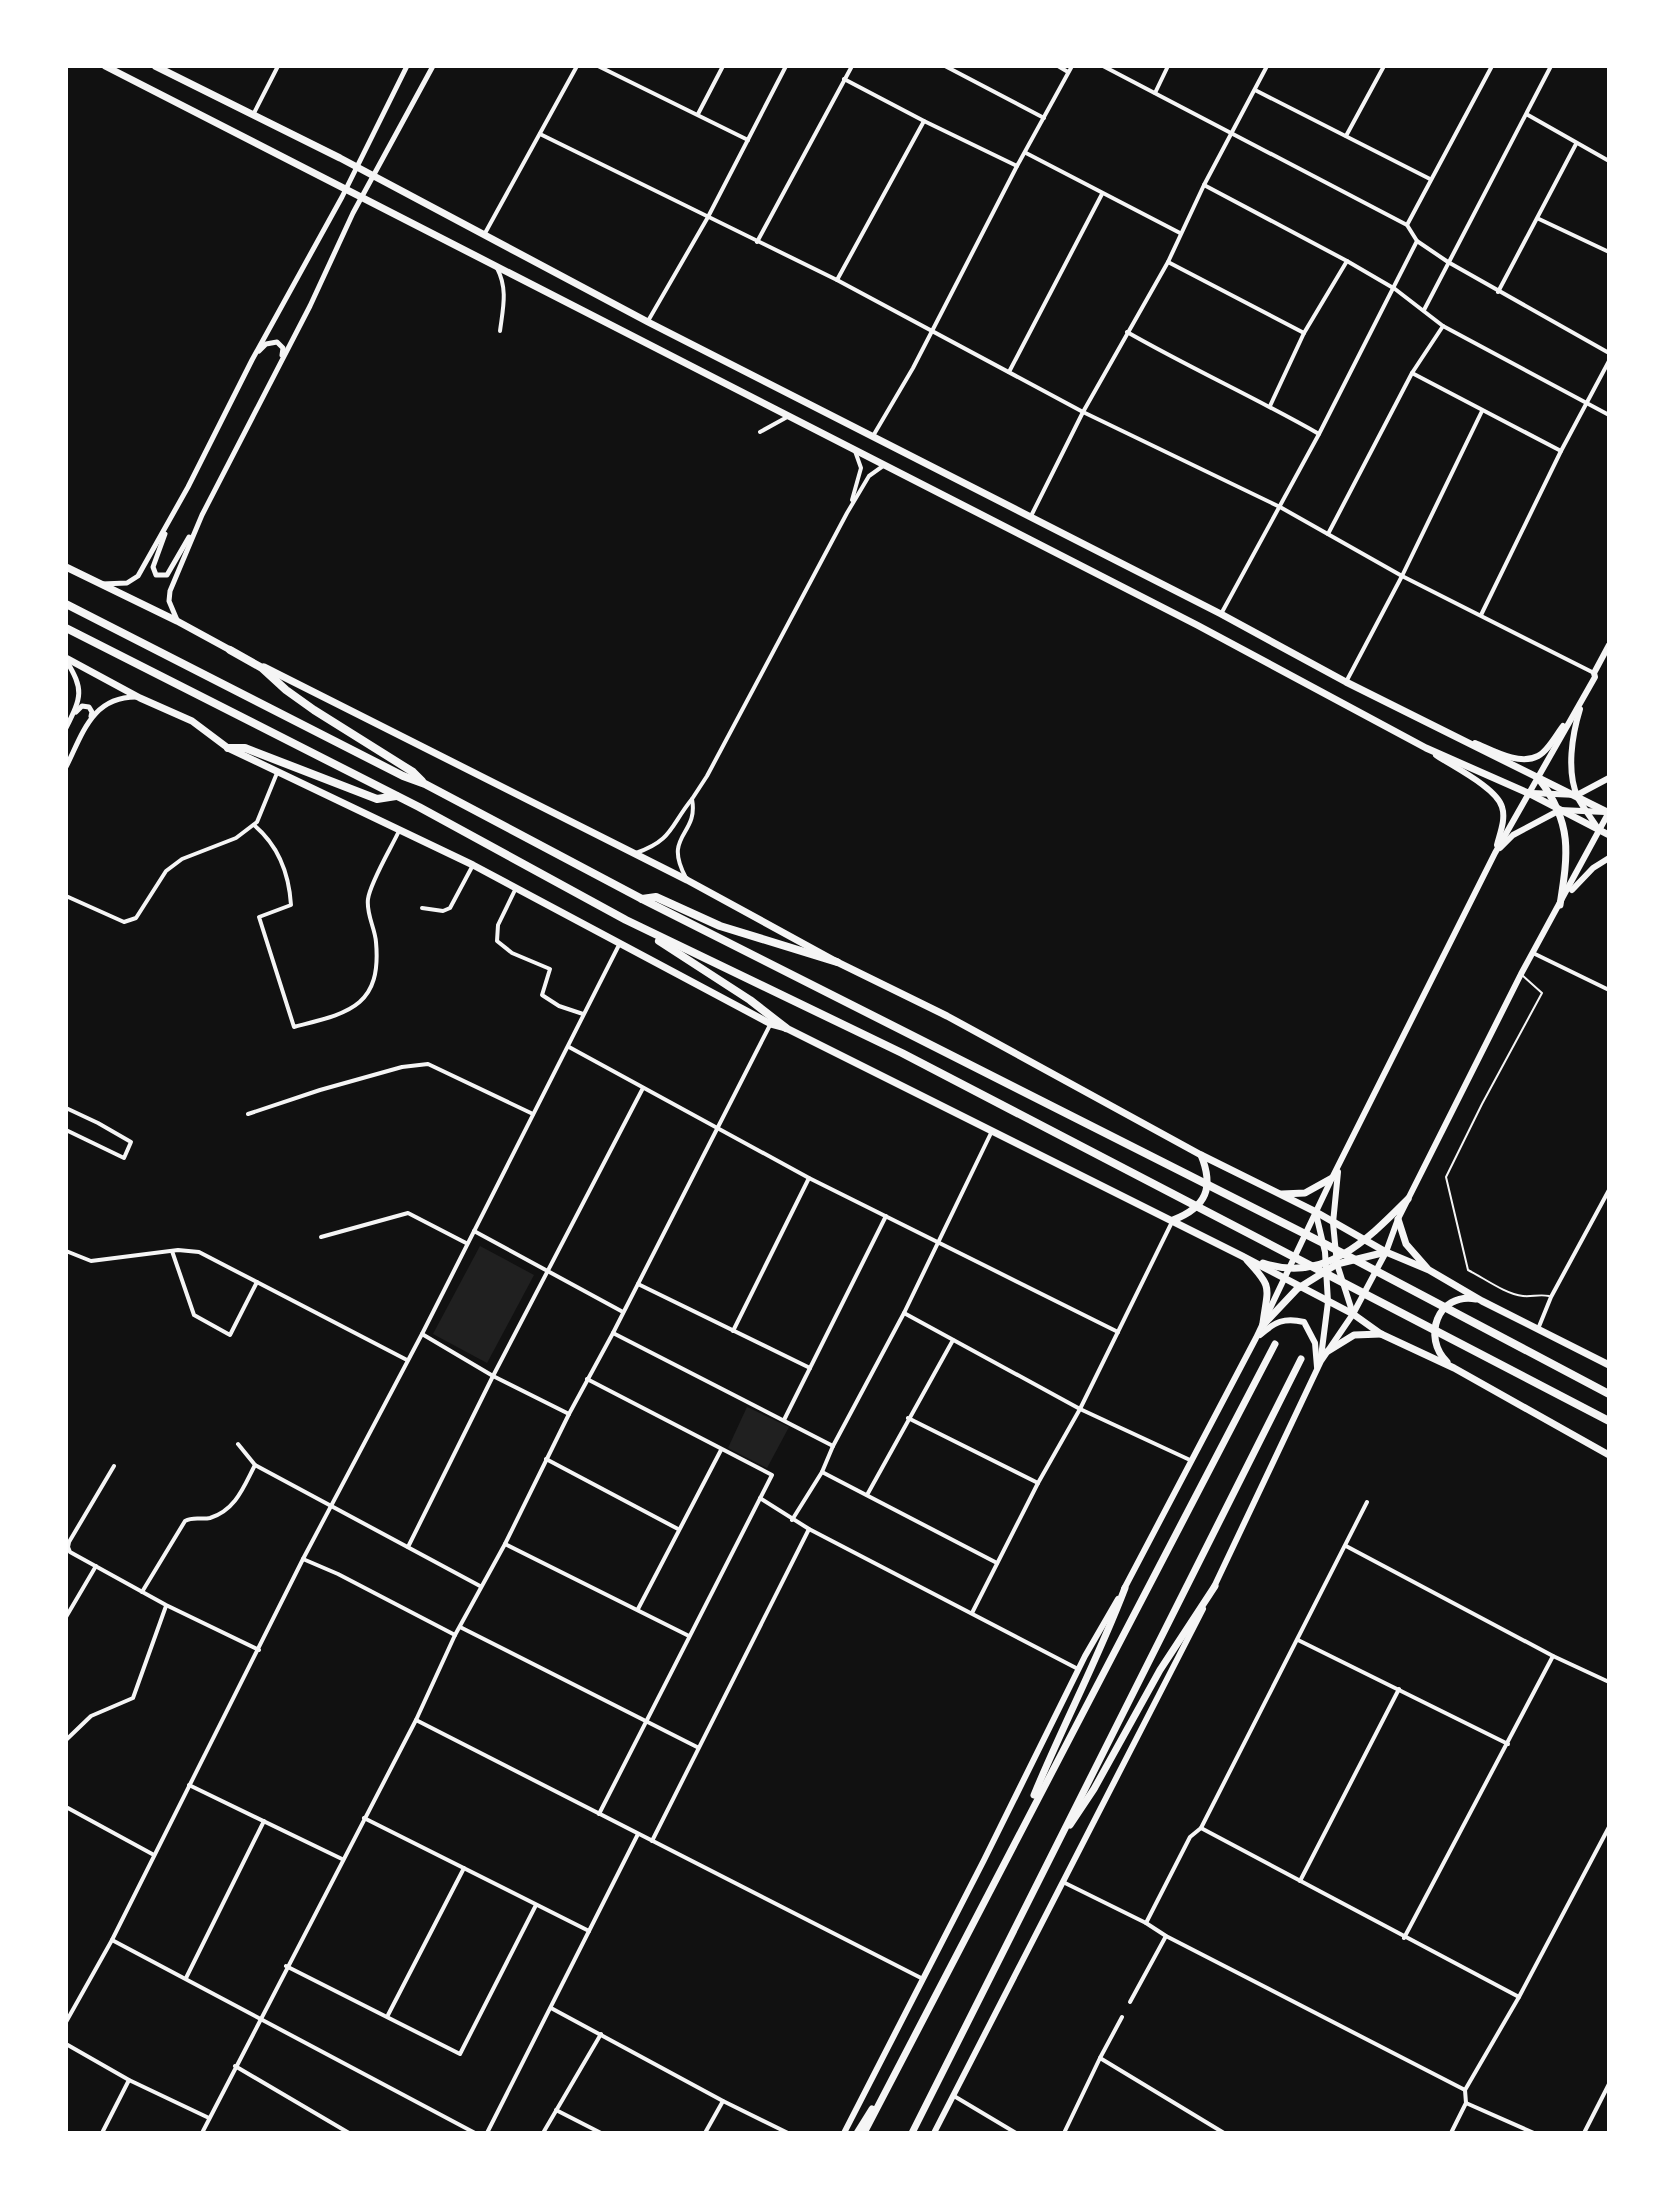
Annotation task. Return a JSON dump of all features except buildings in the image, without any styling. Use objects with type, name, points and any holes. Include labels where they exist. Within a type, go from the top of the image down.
[{"type":"highway","points":[[66,604],[1327,1245],[1609,1394]]},
{"type":"highway","points":[[66,628],[396,796],[636,925],[902,1053],[1609,1421]]},
{"type":"highway","points":[[230,650],[262,668],[314,710],[413,772],[425,784]]},
{"type":"highway","points":[[228,748],[245,748],[377,799],[396,796]]},
{"type":"highway","points":[[642,899],[656,897],[720,926],[837,962]]},
{"type":"highway","points":[[636,925],[750,1000],[786,1028]]},
{"type":"main road","points":[[105,66],[1197,625],[1426,748],[1528,793],[1609,835]]},
{"type":"main road","points":[[155,66],[358,167],[648,322],[1221,614],[1346,682],[1609,812]]},
{"type":"main road","points":[[66,567],[635,853],[837,962],[947,1016],[1201,1155],[1609,1365]]},
{"type":"main road","points":[[844,2133],[1078,1669],[1193,1462],[1263,1325],[1332,1178],[1495,853],[1595,677],[1594,673],[1609,645]]},
{"type":"main road","points":[[66,659],[192,721],[228,748],[473,865],[771,1024],[786,1028],[1173,1220],[1353,1314],[1381,1334],[1454,1368],[1609,1455]]},
{"type":"main road","points":[[1442,730],[1514,758],[1538,756],[1584,697]]},
{"type":"main road","points":[[1584,697],[1572,759],[1577,795],[1599,830]]},
{"type":"main road","points":[[1426,748],[1499,800],[1503,822],[1495,853]]},
{"type":"main road","points":[[1537,777],[1560,810],[1567,864],[1560,905]]},
{"type":"main road","points":[[1528,793],[1577,795],[1609,778]]},
{"type":"main road","points":[[1495,853],[1513,835],[1560,810],[1609,812]]},
{"type":"main road","points":[[934,2133],[1215,1586],[1321,1361],[1353,1314],[1386,1252],[1398,1219],[1521,974],[1609,812]]},
{"type":"main road","points":[[1560,905],[1579,879],[1609,858]]},
{"type":"main road","points":[[1173,1220],[1193,1210],[1205,1193],[1209,1174],[1201,1155]]},
{"type":"main road","points":[[1339,1167],[1333,1223],[1337,1261],[1353,1314]]},
{"type":"main road","points":[[1281,1194],[1305,1193],[1332,1178]]},
{"type":"main road","points":[[1263,1325],[1300,1287],[1365,1241],[1408,1199]]},
{"type":"main road","points":[[1316,1212],[1328,1302],[1321,1361]]},
{"type":"main road","points":[[1398,1219],[1406,1244],[1429,1270]]},
{"type":"main road","points":[[1242,1256],[1289,1270],[1386,1252]]},
{"type":"main road","points":[[1242,1256],[1266,1280],[1268,1290],[1263,1325]]},
{"type":"main road","points":[[1454,1368],[1437,1349],[1433,1329],[1436,1319],[1449,1304],[1459,1299],[1482,1301]]},
{"type":"main road","points":[[1256,1338],[1278,1321],[1291,1319],[1304,1322],[1315,1343],[1317,1371]]},
{"type":"main road","points":[[1328,1351],[1354,1335],[1381,1334]]},
{"type":"main road","points":[[864,2133],[1275,1344]]},
{"type":"main road","points":[[915,2133],[1051,1854],[1301,1359]]},
{"type":"main road","points":[[1051,1854],[1094,1789],[1160,1670],[1215,1586]]},
{"type":"main road","points":[[1017,1837],[1058,1736],[1103,1645],[1125,1588]]},
{"type":"main road","points":[[857,2133],[891,2080]]},
{"type":"street","points":[[253,115],[278,66]]},
{"type":"street","points":[[98,584],[127,583],[138,576],[358,167],[407,66]]},
{"type":"street","points":[[175,511],[153,567],[156,575],[167,575],[202,515],[279,368],[362,197],[433,66]]},
{"type":"street","points":[[484,235],[577,66]]},
{"type":"street","points":[[598,66],[748,140]]},
{"type":"street","points":[[698,114],[723,66]]},
{"type":"street","points":[[648,322],[708,217],[786,66]]},
{"type":"street","points":[[757,242],[852,66]]},
{"type":"street","points":[[945,66],[1044,118]]},
{"type":"street","points":[[1058,66],[1068,72]]},
{"type":"street","points":[[873,436],[913,368],[1072,66]]},
{"type":"street","points":[[1103,66],[1407,225],[1417,241],[1448,262],[1609,353]]},
{"type":"street","points":[[1155,93],[1168,66]]},
{"type":"street","points":[[1030,518],[1083,412],[1168,262],[1230,133],[1267,66]]},
{"type":"street","points":[[1346,136],[1384,66]]},
{"type":"street","points":[[1407,225],[1492,66]]},
{"type":"street","points":[[1424,310],[1551,66]]},
{"type":"street","points":[[844,79],[1017,166]]},
{"type":"street","points":[[1255,90],[1430,179]]},
{"type":"street","points":[[1528,115],[1609,161]]},
{"type":"street","points":[[837,280],[924,121]]},
{"type":"street","points":[[540,134],[837,280],[1083,412],[1280,507],[1402,576],[1594,673]]},
{"type":"street","points":[[1498,292],[1576,144]]},
{"type":"street","points":[[1026,152],[1180,233]]},
{"type":"street","points":[[1204,185],[1395,289],[1443,326],[1609,415]]},
{"type":"street","points":[[1009,372],[1102,194]]},
{"type":"street","points":[[1539,218],[1609,252]]},
{"type":"street","points":[[1221,614],[1319,434],[1417,241]]},
{"type":"street","points":[[1270,406],[1304,333],[1347,261]]},
{"type":"street","points":[[1168,262],[1304,333]]},
{"type":"street","points":[[496,266],[504,282],[500,331]]},
{"type":"street","points":[[1328,534],[1412,373],[1443,326]]},
{"type":"street","points":[[1127,332],[1319,434]]},
{"type":"street","points":[[252,360],[266,344],[277,342],[283,348],[279,368]]},
{"type":"street","points":[[1481,615],[1609,361]]},
{"type":"street","points":[[1412,373],[1561,451]]},
{"type":"street","points":[[1346,682],[1402,576],[1482,411]]},
{"type":"street","points":[[760,432],[789,416]]},
{"type":"street","points":[[847,513],[861,468],[853,449]]},
{"type":"street","points":[[635,853],[655,846],[671,833],[847,513],[869,476],[885,466]]},
{"type":"street","points":[[177,621],[169,601],[170,591],[202,515]]},
{"type":"street","points":[[66,659],[79,682],[79,700],[68,724]]},
{"type":"street","points":[[89,721],[106,703],[118,697],[140,698]]},
{"type":"street","points":[[66,767],[89,721],[92,712],[89,707],[82,706],[68,724]]},
{"type":"street","points":[[66,896],[124,922],[136,918],[166,871],[182,859],[236,838],[257,822],[277,773]]},
{"type":"street","points":[[687,880],[676,854],[695,814],[692,799]]},
{"type":"street","points":[[254,825],[268,836],[290,882],[291,905],[259,917],[294,1027],[347,1011],[362,1002],[376,976],[376,940],[368,899],[400,829]]},
{"type":"street","points":[[422,908],[443,911],[450,908],[473,865]]},
{"type":"street","points":[[516,888],[498,925],[497,941],[512,953],[550,969],[542,995],[559,1006],[583,1014]]},
{"type":"street","points":[[66,2022],[112,1940],[303,1559],[422,1334],[620,943]]},
{"type":"street","points":[[1533,953],[1609,990]]},
{"type":"street","points":[[202,2133],[771,1024]]},
{"type":"street","points":[[569,1047],[809,1178],[1118,1332]]},
{"type":"street","points":[[248,1114],[402,1067],[428,1064],[533,1114]]},
{"type":"street","points":[[408,1547],[643,1088]]},
{"type":"street","points":[[66,1108],[131,1142],[124,1158],[66,1130]]},
{"type":"street","points":[[792,1520],[822,1472],[904,1313],[992,1131]]},
{"type":"street","points":[[733,1331],[809,1178]]},
{"type":"street","points":[[1538,1329],[1551,1297],[1609,1190]]},
{"type":"street","points":[[1602,1204],[1609,1208]]},
{"type":"street","points":[[321,1237],[408,1213],[466,1243]]},
{"type":"street","points":[[784,1420],[886,1216]]},
{"type":"street","points":[[972,1613],[1038,1483],[1080,1409],[1173,1220]]},
{"type":"street","points":[[474,1231],[624,1312]]},
{"type":"street","points":[[66,1251],[91,1261],[172,1251],[199,1252],[407,1360]]},
{"type":"street","points":[[172,1251],[194,1315],[230,1335],[257,1281]]},
{"type":"street","points":[[638,1284],[810,1368]]},
{"type":"street","points":[[904,1313],[1080,1409],[1193,1462]]},
{"type":"street","points":[[613,1333],[833,1446]]},
{"type":"street","points":[[422,1334],[493,1376],[569,1414]]},
{"type":"street","points":[[866,1496],[953,1340]]},
{"type":"street","points":[[587,1379],[772,1475],[599,1814]]},
{"type":"street","points":[[908,1418],[1038,1483]]},
{"type":"street","points":[[238,1444],[255,1465],[480,1586]]},
{"type":"street","points":[[638,1609],[721,1450]]},
{"type":"street","points":[[546,1459],[679,1529]]},
{"type":"street","points":[[142,1592],[185,1521],[209,1518],[234,1504],[255,1465]]},
{"type":"street","points":[[114,1466],[68,1547],[70,1552],[166,1605],[259,1650]]},
{"type":"street","points":[[822,1472],[997,1563]]},
{"type":"street","points":[[760,1498],[792,1520],[1078,1669]]},
{"type":"street","points":[[1146,1923],[1190,1837],[1201,1828],[1367,1502]]},
{"type":"street","points":[[652,1841],[809,1529]]},
{"type":"street","points":[[505,1544],[689,1636]]},
{"type":"street","points":[[1346,1546],[1553,1656],[1609,1682]]},
{"type":"street","points":[[303,1559],[455,1635]]},
{"type":"street","points":[[66,1617],[96,1566]]},
{"type":"street","points":[[66,1740],[91,1716],[133,1698],[166,1605]]},
{"type":"street","points":[[460,1627],[697,1747]]},
{"type":"street","points":[[1298,1640],[1508,1744]]},
{"type":"street","points":[[1404,1938],[1553,1656]]},
{"type":"street","points":[[1300,1881],[1399,1689]]},
{"type":"street","points":[[416,1720],[923,1979]]},
{"type":"street","points":[[189,1785],[342,1859]]},
{"type":"street","points":[[66,1807],[154,1855]]},
{"type":"street","points":[[364,1818],[589,1931]]},
{"type":"street","points":[[186,1978],[264,1821]]},
{"type":"street","points":[[1451,2133],[1466,2103],[1465,2090],[1519,1997],[1609,1827]]},
{"type":"street","points":[[1201,1828],[1519,1997]]},
{"type":"street","points":[[487,2133],[638,1834]]},
{"type":"street","points":[[388,2016],[464,1868]]},
{"type":"street","points":[[1063,1882],[1465,2090]]},
{"type":"street","points":[[286,1966],[460,2054],[536,1905]]},
{"type":"street","points":[[1130,2002],[1166,1936]]},
{"type":"street","points":[[112,1940],[475,2133]]},
{"type":"street","points":[[551,2008],[788,2133]]},
{"type":"street","points":[[1064,2133],[1122,2017]]},
{"type":"street","points":[[543,2133],[601,2034]]},
{"type":"street","points":[[66,2044],[129,2080],[209,2118]]},
{"type":"street","points":[[1100,2058],[1224,2133]]},
{"type":"street","points":[[235,2066],[349,2133]]},
{"type":"street","points":[[102,2133],[129,2080]]},
{"type":"street","points":[[1584,2133],[1609,2084]]},
{"type":"street","points":[[954,2096],[1016,2133]]},
{"type":"street","points":[[705,2133],[723,2101]]},
{"type":"street","points":[[1466,2103],[1534,2133]]},
{"type":"street","points":[[556,2110],[601,2133]]},
{"type":"lane","points":[[1521,974],[1542,993],[1446,1177],[1468,1270],[1525,1297],[1537,1293],[1551,1297]]},
{"type":"shaded area","points":[[480,1246],[534,1275],[487,1363],[433,1334]]},
{"type":"shaded area","points":[[747,1407],[789,1427],[767,1468],[728,1448]]}]
